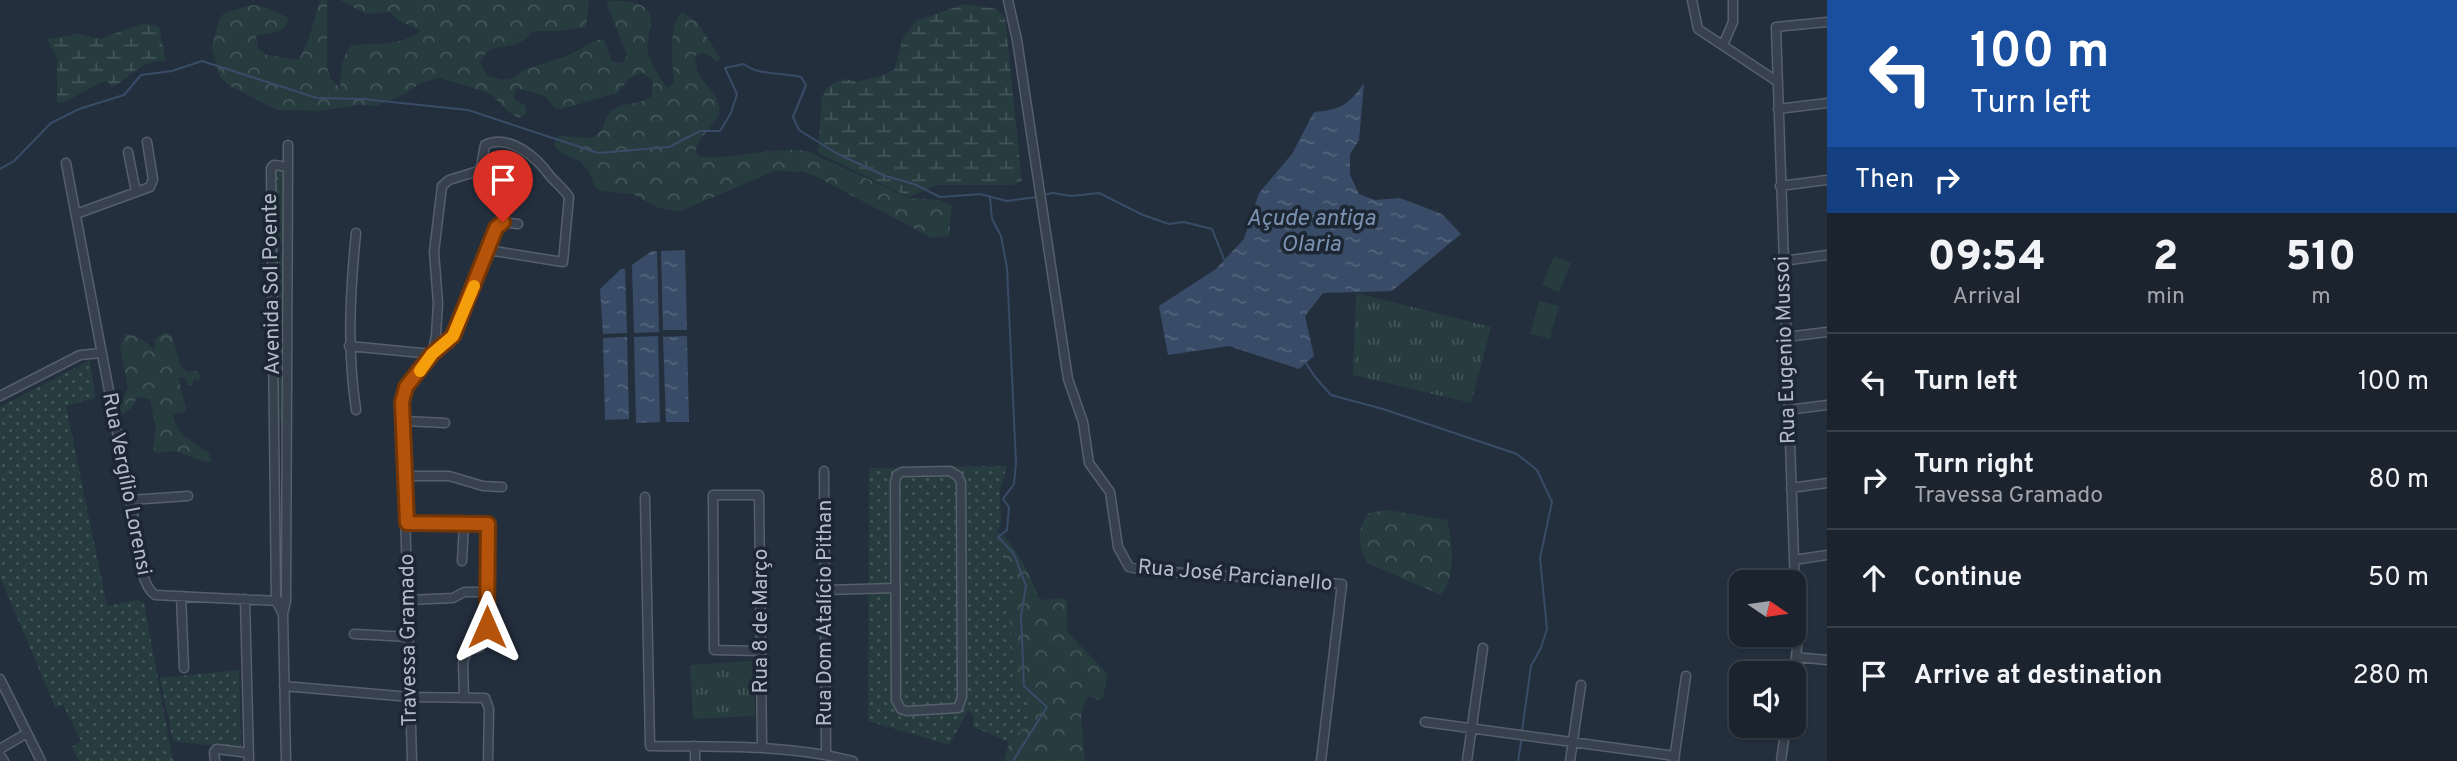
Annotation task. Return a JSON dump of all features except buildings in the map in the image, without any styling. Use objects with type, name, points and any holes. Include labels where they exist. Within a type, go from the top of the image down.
[{"type":"street","name":"Rua José Parcianello","points":[[1008,0],[1017,40],[1068,379],[1083,422],[1089,463],[1110,492],[1118,547],[1129,567],[1342,584],[1321,761]]},
{"type":"street","points":[[1692,0],[1698,29],[1777,82]]},
{"type":"street","points":[[1723,46],[1733,22],[1733,0]]},
{"type":"street","name":"Rua Eugenio Mussoi","points":[[1796,661],[1776,27],[1827,22]]},
{"type":"street","points":[[1778,108],[1827,103]]},
{"type":"street","points":[[76,214],[150,187],[153,183],[147,142]]},
{"type":"street","points":[[349,346],[432,354],[438,303],[434,252],[442,186],[449,180],[478,171],[485,145],[510,144],[525,150],[543,164],[569,197],[563,262],[488,250]]},
{"type":"street","points":[[288,145],[288,167]]},
{"type":"street","points":[[128,152],[136,192]]},
{"type":"street","name":"Rua Vergílio Lorensi","points":[[66,163],[143,579],[155,595],[281,601]]},
{"type":"street","name":"Avenida Sol Poente","points":[[274,165],[288,167],[287,430],[281,601],[274,429],[271,168],[274,165]]},
{"type":"street","points":[[1780,186],[1827,180]]},
{"type":"street","name":"Travessa Gramado","points":[[412,761],[402,402],[406,387],[432,354],[453,336],[499,224],[518,224]]},
{"type":"street","points":[[356,233],[349,302],[349,346],[356,410]]},
{"type":"street","points":[[272,252],[288,251]]},
{"type":"street","points":[[1783,261],[1827,255]]},
{"type":"street","points":[[1786,337],[1827,332]]},
{"type":"street","points":[[0,396],[80,355],[102,354]]},
{"type":"street","points":[[1788,410],[1827,405]]},
{"type":"street","points":[[404,421],[445,424]]},
{"type":"street","points":[[274,429],[287,430]]},
{"type":"street","name":"Rua Dom Atalício Pithan","points":[[824,471],[826,754]]},
{"type":"street","points":[[950,471],[958,476],[961,483],[962,697],[958,708],[907,711],[901,709],[896,700],[895,588],[897,475],[902,472],[950,471]]},
{"type":"street","points":[[405,476],[449,476],[483,486],[502,487]]},
{"type":"street","points":[[1791,488],[1827,482]]},
{"type":"street","name":"Rua 8 de Março","points":[[761,651],[714,650],[713,495],[760,495],[762,747]]},
{"type":"street","points":[[130,500],[188,496]]},
{"type":"street","points":[[645,497],[650,746],[762,747],[826,754],[853,761]]},
{"type":"street","points":[[407,523],[488,524],[485,640],[480,647],[467,651],[463,663],[464,698]]},
{"type":"street","points":[[462,561],[464,523]]},
{"type":"street","points":[[1794,560],[1827,555]]},
{"type":"street","points":[[825,590],[895,588]]},
{"type":"street","points":[[408,600],[453,598],[464,592],[487,592]]},
{"type":"street","points":[[181,596],[184,668]]},
{"type":"street","points":[[215,761],[214,752],[217,750],[249,757],[245,599]]},
{"type":"street","points":[[281,601],[286,761]]},
{"type":"street","points":[[354,634],[409,637]]},
{"type":"street","points":[[1467,761],[1483,648]]},
{"type":"street","points":[[1796,657],[1827,660]]},
{"type":"street","points":[[1425,722],[1674,759],[1686,676]]},
{"type":"street","points":[[0,679],[41,761]]},
{"type":"street","points":[[1570,761],[1581,685]]},
{"type":"street","points":[[284,686],[410,697],[485,698],[489,709],[488,761]]},
{"type":"street","points":[[0,748],[27,733]]},
{"type":"street","points":[[1781,761],[1784,738]]},
{"type":"street","points":[[695,746],[695,761]]},
{"type":"street","points":[[0,755],[4,761]]},
{"type":"green space","points":[[320,0],[327,0],[327,67],[330,78],[340,88],[343,60],[352,45],[397,41],[414,36],[420,31],[399,21],[390,12],[366,14],[340,0],[589,0],[586,27],[534,31],[520,43],[498,47],[488,52],[480,63],[487,76],[502,80],[513,78],[525,69],[567,56],[597,40],[604,40],[612,62],[623,63],[627,55],[606,1],[634,3],[646,8],[650,13],[648,53],[667,88],[674,84],[674,27],[682,12],[697,22],[721,59],[716,62],[704,53],[695,56],[698,73],[716,96],[719,107],[718,117],[697,145],[695,151],[700,157],[726,157],[780,150],[807,151],[909,198],[939,200],[952,205],[949,236],[932,238],[803,172],[775,171],[680,211],[658,208],[633,194],[600,191],[594,186],[590,173],[580,161],[555,147],[555,138],[592,138],[603,129],[610,112],[615,108],[652,96],[653,81],[643,73],[629,79],[617,93],[561,109],[555,108],[545,96],[516,88],[514,99],[526,106],[526,114],[519,118],[487,92],[439,78],[420,83],[407,93],[376,106],[357,105],[319,111],[277,110],[228,85],[219,75],[212,47],[220,17],[226,12],[253,5],[268,8],[288,18],[286,26],[280,31],[256,36],[258,48],[267,55],[299,60],[309,38]]},
{"type":"green space","points":[[965,4],[996,9],[1005,17],[1022,181],[1012,185],[937,185],[909,197],[818,153],[822,96],[827,88],[846,79],[857,82],[887,74],[895,68],[903,38],[916,21]]},
{"type":"green space","points":[[141,24],[156,25],[161,31],[165,61],[148,63],[112,87],[107,81],[99,83],[64,103],[57,102],[57,58],[47,39],[79,34],[100,39]]},
{"type":"green space","points":[[276,170],[286,176],[286,241],[279,244],[275,240]]},
{"type":"green space","points":[[282,254],[285,255],[284,416],[280,422],[277,417],[277,261]]},
{"type":"green space","points":[[1554,256],[1571,263],[1559,292],[1542,285]]},
{"type":"green space","points":[[1356,293],[1491,327],[1471,403],[1353,375]]},
{"type":"green space","points":[[1539,301],[1559,306],[1550,339],[1530,334]]},
{"type":"green space","points":[[165,332],[172,336],[181,367],[188,372],[196,371],[201,377],[198,381],[194,379],[192,386],[188,385],[185,377],[178,378],[186,408],[185,412],[173,414],[177,427],[181,433],[209,453],[211,462],[175,451],[155,453],[153,447],[156,429],[150,399],[137,397],[131,409],[121,415],[118,410],[128,388],[120,347],[125,334],[141,339],[154,351],[155,340]]},
{"type":"green space","points":[[90,360],[95,398],[66,406],[107,606],[138,600],[144,603],[173,761],[79,761],[72,747],[81,741],[63,705],[55,707],[0,577],[0,407]]},
{"type":"green space","points":[[1007,466],[1000,490],[1001,524],[994,537],[1004,549],[1015,581],[1009,607],[1014,678],[1031,704],[1028,723],[1009,744],[973,727],[973,714],[968,711],[949,745],[868,721],[869,468]]},
{"type":"green space","points":[[1387,510],[1447,520],[1452,559],[1449,578],[1441,595],[1367,563],[1360,544],[1362,525],[1369,513]]},
{"type":"green space","points":[[1001,533],[1018,555],[1038,597],[1043,600],[1063,598],[1067,601],[1067,632],[1108,674],[1103,697],[1098,700],[1088,697],[1085,701],[1081,717],[1085,761],[1004,761],[1009,744],[1028,723],[1031,704],[1014,678],[1009,607],[1014,581],[1004,549],[994,537]]},
{"type":"green space","points":[[752,661],[755,716],[693,719],[690,665]]},
{"type":"green space","points":[[239,670],[241,749],[173,741],[160,678]]},
{"type":"water","name":"Açude antiga Olaria","points":[[1364,83],[1359,140],[1350,154],[1350,175],[1359,194],[1375,200],[1400,198],[1442,214],[1461,234],[1392,291],[1323,293],[1305,316],[1314,356],[1299,369],[1229,346],[1168,355],[1159,306],[1216,269],[1244,239],[1259,193],[1292,154],[1314,112],[1343,105],[1354,97]]},
{"type":"water","points":[[685,250],[687,330],[663,330],[661,251]]},
{"type":"water","points":[[652,251],[657,251],[659,332],[634,333],[632,265]]},
{"type":"water","points":[[621,269],[625,269],[627,333],[603,334],[600,289]]},
{"type":"water","points":[[658,336],[660,422],[636,423],[634,337]]},
{"type":"water","points":[[687,336],[689,422],[666,422],[663,337]]},
{"type":"water","points":[[627,337],[629,419],[605,420],[603,338]]},
{"type":"waterway","points":[[0,169],[14,161],[51,123],[79,109],[124,95],[141,75],[172,71],[202,61],[317,98],[363,99],[468,110],[598,153],[669,147],[700,131],[720,131],[731,113],[737,94],[725,68],[744,64],[763,72],[801,77],[806,85],[793,117],[799,130],[836,153],[885,176],[914,184],[940,197],[980,194],[1007,201],[1037,197]]},
{"type":"waterway","points":[[1042,195],[1099,193],[1143,215],[1169,224],[1184,222],[1212,229],[1224,259]]},
{"type":"waterway","points":[[990,198],[992,219],[1001,236],[1007,268],[1016,463],[1014,484],[1003,499],[1009,507],[1007,530],[998,537],[1014,554],[1026,586],[1021,616],[1024,686],[1047,707],[1013,761]]},
{"type":"waterway","points":[[1305,362],[1331,395],[1383,409],[1517,454],[1537,470],[1552,502],[1540,558],[1547,629],[1531,666],[1522,731]]},
{"type":"waterway","points":[[1518,761],[1522,737]]},
{"type":"slow traffic","points":[[420,371],[432,354],[453,336],[474,286]]},
{"type":"route","points":[[487,627],[488,524],[407,523],[402,402],[406,387],[432,354],[453,336],[496,228],[503,222]]}]
